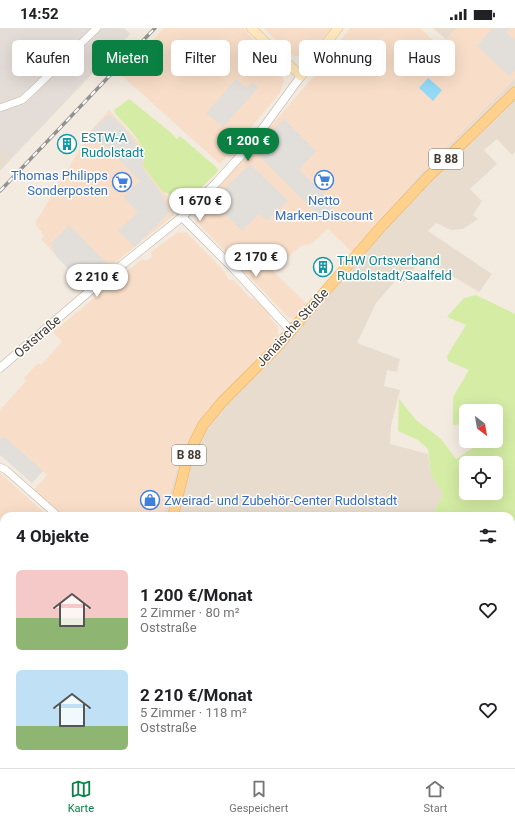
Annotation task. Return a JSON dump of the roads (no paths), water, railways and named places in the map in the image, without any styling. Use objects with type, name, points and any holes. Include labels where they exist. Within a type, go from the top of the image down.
[{"type":"main road","points":[[251,28],[299,73]]},
{"type":"main road","name":"Oststraße","points":[[329,40],[338,28]]},
{"type":"main road","name":"Jenaische Straße","points":[[174,512],[188,459],[203,425],[222,402],[291,331],[371,239],[417,189],[515,92]]},
{"type":"street","points":[[0,108],[22,100],[97,28]]},
{"type":"street","name":"Oststraße","points":[[0,368],[92,289],[182,217],[244,152],[302,76]]},
{"type":"street","points":[[182,217],[234,269],[291,331]]},
{"type":"street","points":[[0,467],[6,470],[53,512]]},
{"type":"water","points":[[428,78],[442,90],[433,101],[419,88]]},
{"type":"railway","points":[[0,191],[155,28]]},
{"type":"place","name":"ESTW-A Rudolstadt","points":[[67,144]]},
{"type":"place","name":"Netto Marken-Discount","points":[[324,180]]},
{"type":"place","name":"Thomas Philipps Sonderposten","points":[[122,182]]},
{"type":"place","name":"THW Ortsverband Rudolstadt/Saalfeld","points":[[323,267]]},
{"type":"place","name":"Zweirad- und Zubehör-Center Rudolstadt","points":[[150,500]]}]
